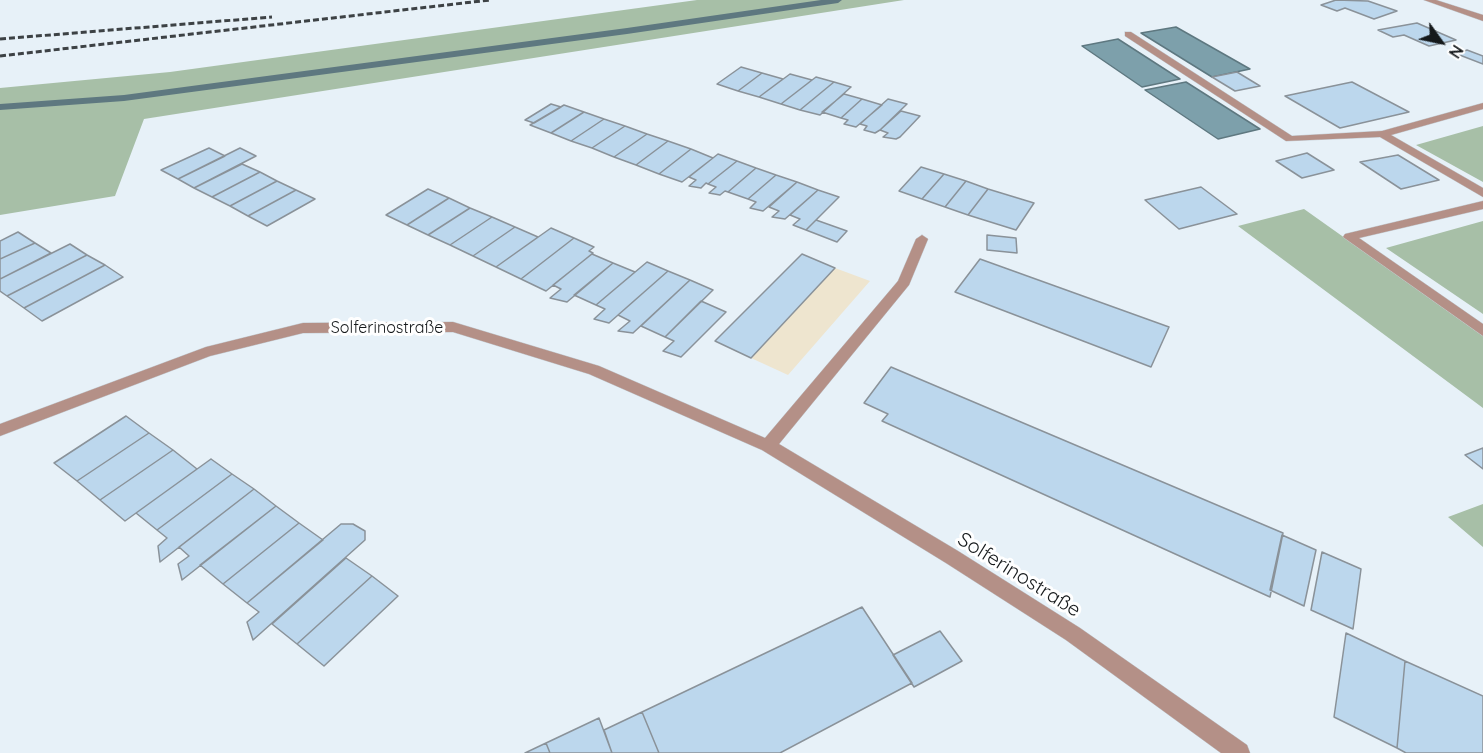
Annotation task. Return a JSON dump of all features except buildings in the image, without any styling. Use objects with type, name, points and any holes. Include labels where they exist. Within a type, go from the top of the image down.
[{"type":"street","points":[[1428,0],[1483,18]]},
{"type":"street","points":[[1128,34],[1290,139],[1382,134],[1483,106]]},
{"type":"street","points":[[1382,134],[1483,193]]},
{"type":"street","points":[[1483,205],[1349,237],[1483,331]]},
{"type":"street","points":[[768,446],[904,282],[922,239]]},
{"type":"street","name":"Solferinostraße","points":[[0,430],[206,352],[303,328],[453,327],[594,370],[768,446],[952,557],[1073,634],[1239,753]]},
{"type":"shaded area","points":[[835,268],[870,281],[788,375],[751,358]]},
{"type":"green space","points":[[697,0],[904,0],[144,119],[115,196],[0,215],[0,88],[170,72]]},
{"type":"green space","points":[[1483,126],[1483,182],[1416,145]]},
{"type":"green space","points":[[1304,209],[1483,336],[1483,408],[1238,226]]},
{"type":"green space","points":[[1483,221],[1483,314],[1386,248]]},
{"type":"green space","points":[[1483,504],[1483,547],[1448,517]]},
{"type":"water","points":[[1176,27],[1250,69],[1212,77],[1141,33]]},
{"type":"water","points":[[1118,39],[1180,79],[1142,87],[1082,46]]},
{"type":"water","points":[[1186,82],[1260,129],[1218,139],[1145,90]]},
{"type":"waterway","points":[[0,107],[124,98],[627,31],[838,0]]},
{"type":"railway","points":[[0,56],[490,0]]},
{"type":"railway","points":[[0,39],[272,17]]}]
